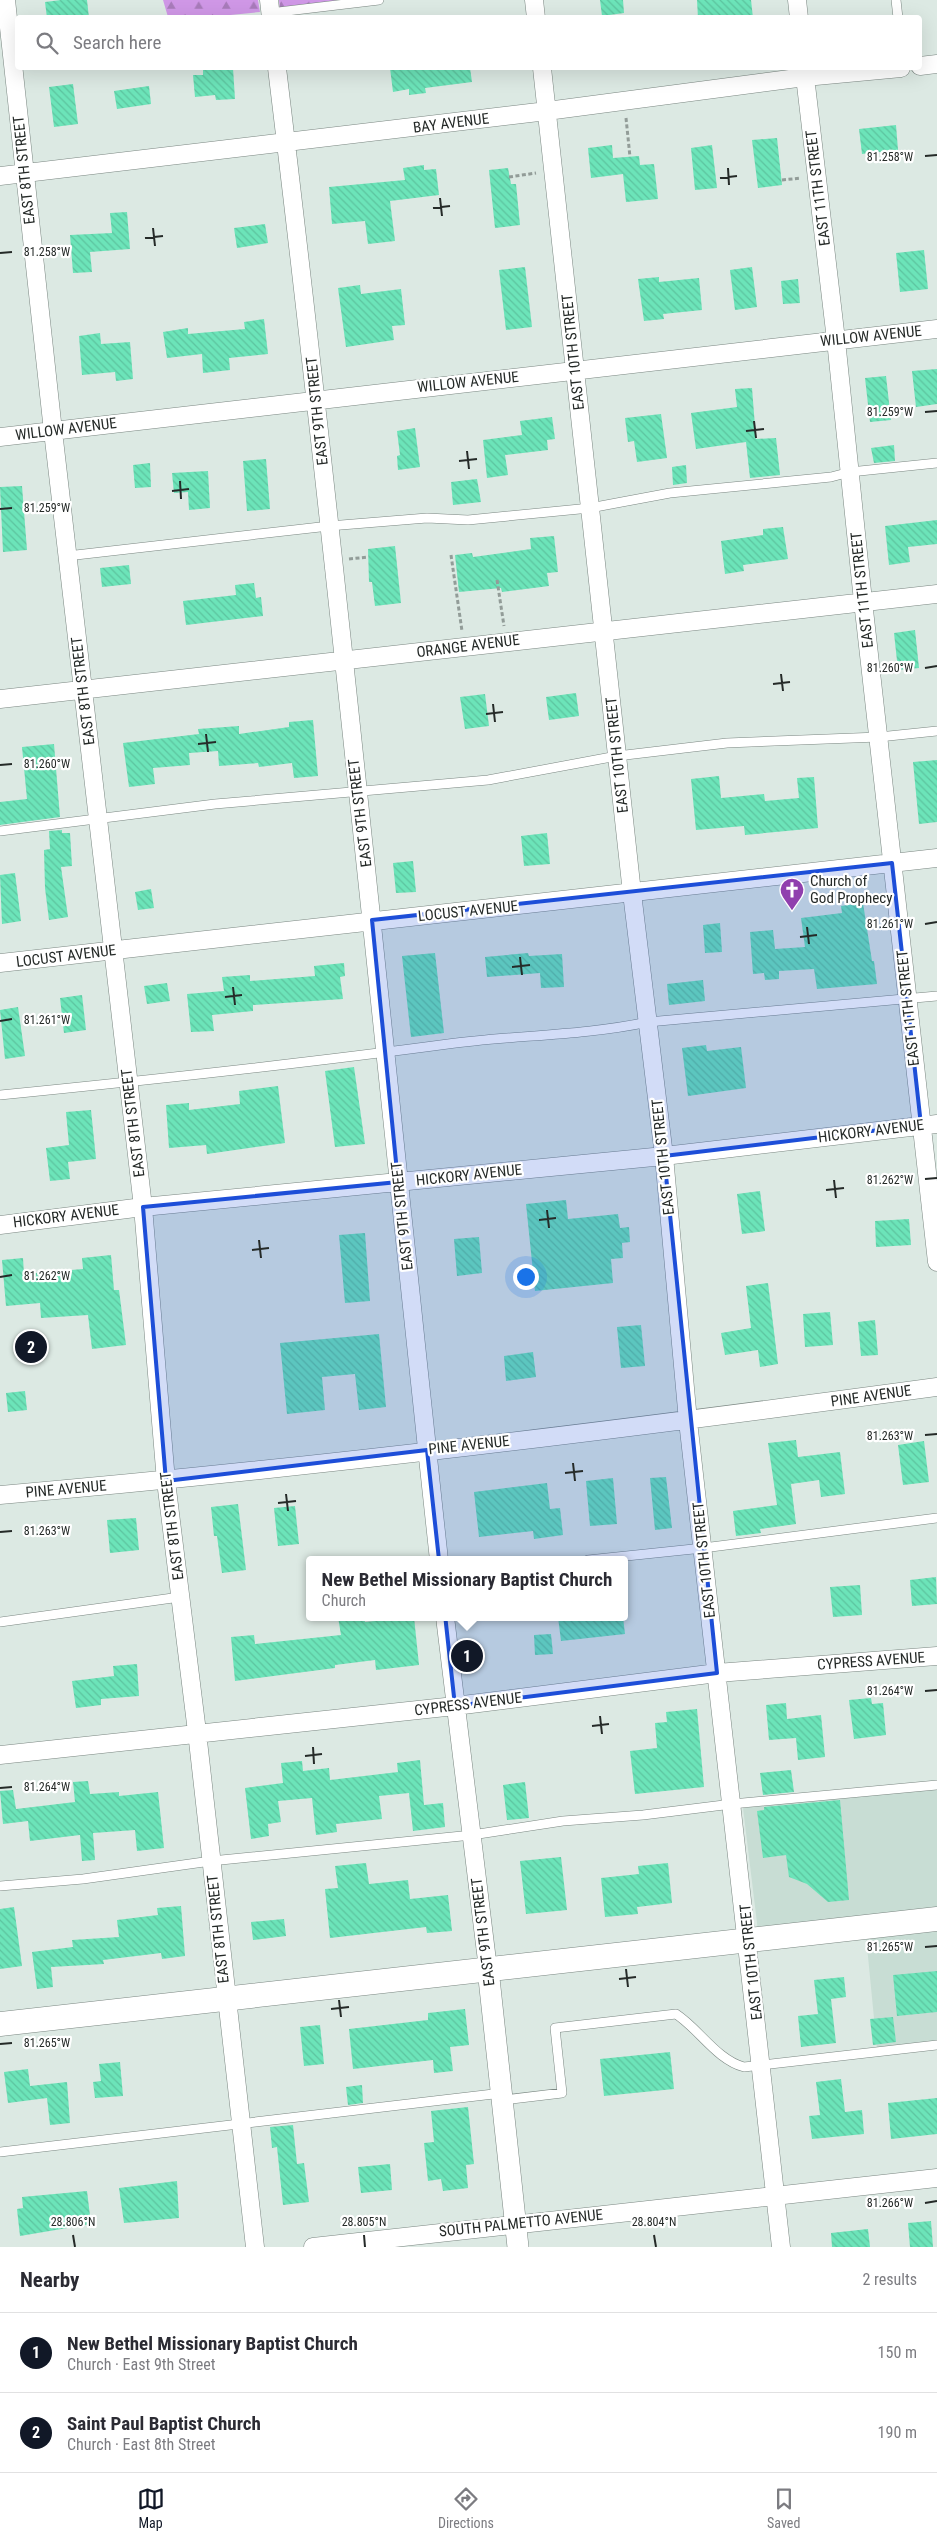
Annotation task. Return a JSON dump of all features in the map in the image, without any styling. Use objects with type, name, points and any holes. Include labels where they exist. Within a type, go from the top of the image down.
[{"type":"main road","points":[[0,2024],[225,1997],[937,1919]]},
{"type":"street","name":"EAST 8TH STREET","points":[[6,0],[5,44],[24,173],[112,951],[143,1207],[166,1481],[197,1732],[225,1997],[255,2247]]},
{"type":"street","points":[[534,0],[536,15]]},
{"type":"street","points":[[797,0],[799,15]]},
{"type":"street","points":[[922,66],[937,64]]},
{"type":"street","name":"EAST 9TH STREET","points":[[277,70],[317,400],[342,661],[372,920],[439,1556]]},
{"type":"street","name":"EAST 10TH STREET","points":[[542,70],[632,894],[664,1156],[688,1421],[749,1941],[782,2247]]},
{"type":"street","name":"BAY AVENUE","points":[[0,176],[547,111],[624,101],[805,72],[853,70]]},
{"type":"street","name":"EAST 11TH STREET","points":[[805,72],[908,1000],[929,1125],[937,1262]]},
{"type":"street","name":"WILLOW AVENUE","points":[[0,437],[937,329]]},
{"type":"street","name":"ORANGE AVENUE","points":[[0,699],[937,594]]},
{"type":"street","name":"LOCUST AVENUE","points":[[0,963],[372,920],[632,894],[937,858]]},
{"type":"street","name":"HICKORY AVENUE","points":[[0,1225],[143,1207],[664,1156],[929,1125]]},
{"type":"street","name":"PINE AVENUE","points":[[0,1495],[166,1481],[688,1421],[937,1387]]},
{"type":"street","name":"EAST 9TH STREET","points":[[446,1621],[455,1706],[488,1969],[518,2247]]},
{"type":"street","name":"CYPRESS AVENUE","points":[[0,1755],[197,1732],[455,1706],[717,1673],[937,1656]]},
{"type":"street","name":"SOUTH PALMETTO AVENUE","points":[[313,2247],[516,2223],[776,2197],[937,2178]]},
{"type":"lane","points":[[270,10],[379,0]]},
{"type":"lane","points":[[896,0],[898,15]]},
{"type":"lane","points":[[67,556],[329,526],[427,518],[468,520],[590,508],[641,497],[831,477],[850,472],[937,462]]},
{"type":"lane","points":[[0,831],[215,804],[488,780],[617,756],[727,744],[937,731]]},
{"type":"lane","points":[[0,1095],[386,1053],[450,1043],[620,1028],[648,1022],[937,996]]},
{"type":"lane","points":[[626,1556],[937,1518]]},
{"type":"lane","points":[[0,1622],[180,1597]]},
{"type":"lane","points":[[0,1886],[82,1879],[211,1861],[472,1835],[563,1821],[643,1815],[732,1804],[937,1785]]},
{"type":"lane","points":[[0,2152],[240,2122],[562,2093],[555,2028],[573,2025],[676,2014],[736,2065],[762,2066],[937,2045]]},
{"type":"path","points":[[624,101],[630,157]]},
{"type":"path","points":[[510,177],[554,171]]},
{"type":"path","points":[[451,555],[464,647]]},
{"type":"path","points":[[497,580],[506,642]]},
{"type":"highlighted area","points":[[892,863],[921,1125],[664,1156],[717,1673],[455,1706],[427,1450],[166,1481],[143,1207],[398,1182],[372,920]]},
{"type":"shaded area","points":[[937,1785],[937,1910],[758,1931],[743,1808]]},
{"type":"shaded area","points":[[937,1928],[937,2042],[877,2049],[866,1936]]},
{"type":"green space","points":[[163,0],[258,0],[260,12],[230,15],[167,15]]},
{"type":"green space","points":[[279,0],[364,0],[280,10]]},
{"type":"building","points":[[87,0],[89,15],[47,15],[45,2]]},
{"type":"building","points":[[600,0],[623,0],[624,13],[602,15]]},
{"type":"building","points":[[697,0],[751,0],[753,15],[698,15]]},
{"type":"building","points":[[203,70],[233,70],[235,99],[216,100],[215,95],[195,97],[193,75],[203,75]]},
{"type":"building","points":[[390,70],[470,70],[472,82],[425,88],[426,93],[409,95],[409,89],[393,92]]},
{"type":"building","points":[[73,84],[78,124],[54,127],[49,87]]},
{"type":"building","points":[[149,86],[151,104],[117,109],[114,91]]},
{"type":"building","points":[[896,125],[898,150],[862,154],[859,129]]},
{"type":"building","points":[[777,138],[782,185],[758,188],[752,140]]},
{"type":"building","points":[[612,145],[613,158],[639,156],[640,165],[654,164],[658,199],[626,202],[623,174],[591,178],[588,148]]},
{"type":"building","points":[[712,145],[717,188],[695,190],[691,148]]},
{"type":"building","points":[[424,165],[424,170],[436,169],[439,195],[390,201],[395,241],[368,244],[365,221],[332,224],[329,187],[405,180],[403,168]]},
{"type":"building","points":[[508,168],[511,184],[516,184],[520,225],[495,228],[489,170]]},
{"type":"building","points":[[127,212],[130,249],[90,252],[92,272],[73,273],[70,235],[112,233],[110,213]]},
{"type":"building","points":[[265,224],[268,243],[237,248],[234,228]]},
{"type":"building","points":[[924,250],[928,289],[900,292],[896,253]]},
{"type":"building","points":[[525,267],[532,327],[506,330],[499,270]]},
{"type":"building","points":[[752,267],[757,307],[735,310],[730,270]]},
{"type":"building","points":[[659,277],[659,282],[699,278],[702,310],[663,314],[664,319],[644,321],[638,279]]},
{"type":"building","points":[[798,279],[800,303],[783,304],[781,281]]},
{"type":"building","points":[[360,285],[361,294],[401,289],[405,325],[392,326],[394,340],[346,347],[338,288]]},
{"type":"building","points":[[264,319],[268,354],[229,358],[230,370],[203,373],[202,354],[167,358],[163,332],[188,328],[188,334],[245,329],[244,322]]},
{"type":"building","points":[[100,333],[101,344],[130,342],[133,379],[116,381],[115,372],[82,375],[79,336]]},
{"type":"building","points":[[937,369],[937,404],[916,407],[912,371]]},
{"type":"building","points":[[886,376],[891,420],[870,422],[865,378]]},
{"type":"building","points":[[752,388],[756,439],[776,438],[780,475],[750,478],[746,442],[696,449],[691,413],[737,407],[735,389]]},
{"type":"building","points":[[661,414],[667,458],[637,462],[634,441],[628,442],[625,418]]},
{"type":"building","points":[[552,417],[555,439],[547,440],[548,450],[505,455],[508,475],[487,478],[483,440],[522,435],[520,421]]},
{"type":"building","points":[[415,428],[420,467],[398,470],[397,456],[400,455],[397,431]]},
{"type":"building","points":[[894,445],[895,461],[874,463],[871,448]]},
{"type":"building","points":[[266,459],[270,509],[247,511],[243,461]]},
{"type":"building","points":[[150,463],[151,487],[135,488],[133,465]]},
{"type":"building","points":[[686,465],[687,483],[673,485],[672,467]]},
{"type":"building","points":[[208,471],[210,508],[189,510],[188,492],[174,493],[172,473]]},
{"type":"building","points":[[477,479],[481,502],[453,505],[451,482]]},
{"type":"building","points":[[22,486],[27,550],[3,552],[0,487]]},
{"type":"building","points":[[937,520],[937,544],[908,547],[910,562],[889,565],[885,526]]},
{"type":"building","points":[[783,527],[788,559],[743,565],[744,571],[725,574],[721,541],[763,535],[763,529]]},
{"type":"building","points":[[554,536],[558,572],[547,573],[549,586],[502,592],[501,588],[459,592],[455,555],[472,553],[473,557],[531,549],[530,538]]},
{"type":"building","points":[[395,546],[401,603],[375,606],[372,582],[369,582],[368,549]]},
{"type":"building","points":[[129,565],[131,584],[102,587],[100,568]]},
{"type":"building","points":[[254,583],[256,598],[261,597],[263,616],[186,625],[183,601],[236,595],[235,585]]},
{"type":"building","points":[[915,630],[919,668],[898,670],[894,633]]},
{"type":"building","points":[[576,693],[579,716],[549,720],[546,697]]},
{"type":"building","points":[[485,694],[489,726],[465,729],[460,697]]},
{"type":"building","points":[[313,720],[318,776],[294,778],[292,763],[259,767],[258,763],[219,766],[218,751],[189,753],[190,765],[153,768],[155,784],[129,787],[123,743],[199,734],[198,729],[239,726],[239,734],[289,727],[289,722]]},
{"type":"building","points":[[54,744],[60,817],[0,825],[0,802],[27,799],[22,747]]},
{"type":"building","points":[[937,760],[937,822],[919,824],[913,762]]},
{"type":"building","points":[[719,776],[721,798],[764,794],[765,801],[799,798],[797,778],[814,777],[818,828],[745,835],[744,826],[696,830],[691,779]]},
{"type":"building","points":[[62,830],[62,833],[70,833],[72,866],[61,867],[68,917],[49,920],[45,888],[44,850],[50,849],[49,831]]},
{"type":"building","points":[[547,833],[550,864],[524,866],[521,836]]},
{"type":"building","points":[[413,861],[416,892],[396,893],[393,863]]},
{"type":"building","points":[[15,873],[21,921],[2,924],[0,875]]},
{"type":"building","points":[[151,889],[154,908],[138,910],[135,892]]},
{"type":"building","points":[[863,903],[877,984],[817,989],[814,969],[779,971],[779,979],[765,980],[764,973],[753,974],[750,932],[773,930],[775,949],[805,947],[801,918],[842,913],[841,906]]},
{"type":"building","points":[[720,923],[722,952],[705,953],[703,925]]},
{"type":"building","points":[[435,953],[444,1033],[411,1037],[402,956]]},
{"type":"building","points":[[528,953],[529,956],[562,954],[564,987],[541,988],[540,973],[487,977],[485,957]]},
{"type":"building","points":[[344,963],[345,976],[340,977],[343,999],[253,1005],[253,1011],[212,1015],[214,1031],[191,1032],[187,994],[224,991],[222,977],[250,975],[250,981],[315,976],[314,966]]},
{"type":"building","points":[[703,980],[705,1001],[669,1005],[667,984]]},
{"type":"building","points":[[167,983],[170,1001],[147,1004],[144,986]]},
{"type":"building","points":[[82,995],[86,1030],[64,1033],[60,998]]},
{"type":"building","points":[[18,1007],[25,1056],[5,1059],[0,1010]]},
{"type":"building","points":[[706,1045],[707,1051],[741,1047],[746,1088],[688,1096],[682,1048]]},
{"type":"building","points":[[354,1067],[365,1144],[335,1147],[325,1071]]},
{"type":"building","points":[[278,1086],[285,1143],[207,1154],[206,1145],[169,1148],[166,1105],[189,1103],[189,1110],[240,1104],[239,1091]]},
{"type":"building","points":[[91,1110],[96,1159],[68,1162],[70,1179],[50,1181],[46,1148],[69,1145],[66,1112]]},
{"type":"building","points":[[760,1191],[765,1231],[742,1234],[737,1194]]},
{"type":"building","points":[[566,1200],[568,1219],[618,1214],[620,1228],[629,1227],[630,1242],[622,1243],[623,1258],[611,1259],[613,1283],[535,1291],[526,1204]]},
{"type":"building","points":[[909,1219],[911,1245],[876,1247],[875,1221]]},
{"type":"building","points":[[365,1233],[370,1301],[345,1303],[339,1235]]},
{"type":"building","points":[[479,1237],[482,1273],[457,1276],[454,1239]]},
{"type":"building","points":[[111,1255],[114,1290],[119,1290],[126,1345],[92,1349],[88,1315],[41,1318],[40,1303],[6,1306],[2,1260],[23,1258],[24,1274],[83,1269],[82,1258]]},
{"type":"building","points":[[768,1283],[778,1364],[760,1367],[758,1350],[725,1355],[721,1333],[751,1328],[746,1286]]},
{"type":"building","points":[[830,1312],[833,1345],[805,1347],[803,1314]]},
{"type":"building","points":[[875,1320],[878,1355],[861,1356],[858,1322]]},
{"type":"building","points":[[641,1325],[645,1366],[621,1368],[617,1327]]},
{"type":"building","points":[[379,1334],[386,1407],[359,1410],[355,1374],[322,1377],[325,1410],[287,1414],[280,1343]]},
{"type":"building","points":[[533,1352],[536,1377],[506,1381],[504,1356]]},
{"type":"building","points":[[25,1391],[27,1410],[8,1412],[6,1393]]},
{"type":"building","points":[[796,1440],[798,1457],[840,1452],[845,1494],[821,1497],[819,1480],[791,1484],[796,1524],[760,1529],[761,1533],[736,1536],[733,1511],[777,1505],[768,1443]]},
{"type":"building","points":[[924,1441],[929,1482],[903,1485],[898,1445]]},
{"type":"building","points":[[666,1477],[672,1528],[655,1530],[650,1478]]},
{"type":"building","points":[[613,1478],[617,1524],[590,1526],[586,1481]]},
{"type":"building","points":[[547,1483],[550,1509],[560,1508],[563,1535],[534,1539],[533,1531],[479,1537],[474,1492]]},
{"type":"building","points":[[238,1504],[246,1570],[222,1573],[217,1536],[214,1536],[211,1507]]},
{"type":"building","points":[[295,1506],[299,1544],[278,1546],[274,1508]]},
{"type":"building","points":[[136,1518],[139,1550],[110,1553],[107,1520]]},
{"type":"building","points":[[936,1577],[937,1604],[912,1606],[910,1580]]},
{"type":"building","points":[[860,1585],[862,1615],[833,1617],[830,1587]]},
{"type":"building","points":[[339,1621],[414,1621],[419,1665],[376,1670],[375,1660],[335,1665],[335,1668],[235,1681],[231,1637],[254,1635],[255,1644],[341,1635]]},
{"type":"building","points":[[558,1621],[623,1621],[625,1634],[561,1641]]},
{"type":"building","points":[[551,1634],[553,1654],[535,1655],[534,1635]]},
{"type":"building","points":[[137,1664],[139,1696],[101,1699],[101,1705],[76,1708],[72,1681],[114,1676],[113,1666]]},
{"type":"building","points":[[871,1698],[872,1704],[883,1703],[886,1735],[854,1739],[849,1700]]},
{"type":"building","points":[[786,1703],[787,1719],[821,1715],[825,1757],[798,1760],[796,1738],[769,1740],[766,1705]]},
{"type":"building","points":[[697,1709],[704,1787],[635,1794],[630,1751],[657,1748],[655,1723],[667,1722],[666,1712]]},
{"type":"building","points":[[420,1760],[424,1805],[443,1803],[445,1827],[413,1831],[409,1793],[379,1796],[382,1819],[336,1824],[337,1832],[316,1835],[312,1798],[278,1801],[281,1822],[268,1824],[269,1836],[251,1839],[245,1788],[283,1783],[281,1763],[302,1761],[303,1771],[329,1768],[330,1780],[398,1772],[397,1763]]},
{"type":"building","points":[[791,1770],[794,1792],[763,1795],[760,1773]]},
{"type":"building","points":[[88,1781],[90,1794],[119,1792],[119,1796],[158,1792],[164,1848],[137,1851],[135,1830],[93,1833],[95,1860],[82,1861],[80,1835],[30,1841],[28,1821],[3,1824],[0,1791],[13,1790],[16,1809],[75,1802],[73,1782]]},
{"type":"building","points":[[525,1782],[529,1818],[507,1820],[503,1785]]},
{"type":"building","points":[[840,1800],[849,1900],[828,1902],[807,1884],[789,1877],[786,1855],[763,1858],[757,1811],[764,1810],[764,1807]]},
{"type":"building","points":[[561,1857],[567,1910],[526,1914],[520,1861]]},
{"type":"building","points":[[366,1863],[369,1884],[408,1880],[410,1899],[448,1895],[452,1931],[427,1933],[426,1927],[330,1938],[325,1889],[338,1888],[335,1866]]},
{"type":"building","points":[[668,1863],[672,1903],[637,1907],[638,1914],[605,1917],[601,1878],[639,1874],[638,1866]]},
{"type":"building","points":[[181,1906],[185,1956],[162,1959],[161,1953],[103,1960],[104,1964],[51,1967],[53,1987],[37,1989],[32,1952],[73,1947],[72,1940],[119,1937],[117,1920],[158,1915],[157,1908]]},
{"type":"building","points":[[14,1907],[22,1966],[0,1969],[0,1909]]},
{"type":"building","points":[[284,1919],[286,1936],[253,1940],[251,1922]]},
{"type":"building","points":[[937,1971],[937,2012],[897,2016],[893,1975]]},
{"type":"building","points":[[844,1977],[846,1997],[831,1999],[836,2043],[801,2047],[798,2016],[818,2014],[814,1980]]},
{"type":"building","points":[[465,2009],[469,2045],[450,2047],[453,2071],[434,2073],[433,2060],[353,2069],[349,2029],[428,2020],[428,2013]]},
{"type":"building","points":[[893,2017],[896,2042],[873,2045],[870,2019]]},
{"type":"building","points":[[320,2025],[324,2064],[304,2066],[300,2027]]},
{"type":"building","points":[[670,2052],[674,2089],[604,2096],[600,2059]]},
{"type":"building","points":[[120,2062],[123,2096],[95,2098],[93,2082],[101,2081],[99,2064]]},
{"type":"building","points":[[28,2069],[30,2086],[67,2082],[70,2123],[50,2125],[47,2098],[8,2103],[4,2072]]},
{"type":"building","points":[[841,2079],[845,2112],[862,2110],[864,2134],[812,2139],[809,2116],[820,2115],[816,2082]]},
{"type":"building","points":[[362,2085],[363,2103],[348,2105],[346,2087]]},
{"type":"building","points":[[937,2098],[937,2134],[891,2139],[888,2103]]},
{"type":"building","points":[[468,2107],[474,2164],[466,2165],[468,2188],[443,2191],[441,2179],[428,2181],[424,2143],[434,2142],[431,2111]]},
{"type":"building","points":[[293,2125],[297,2164],[304,2163],[309,2202],[283,2205],[277,2147],[272,2148],[270,2127]]},
{"type":"building","points":[[390,2164],[392,2190],[361,2193],[358,2167]]},
{"type":"building","points":[[177,2181],[179,2218],[124,2223],[119,2188]]},
{"type":"building","points":[[87,2191],[91,2224],[20,2236],[17,2209],[23,2208],[22,2197]]},
{"type":"building","points":[[931,2221],[933,2247],[910,2247],[908,2223]]},
{"type":"building","points":[[868,2229],[870,2247],[832,2247],[831,2233]]},
{"type":"place","name":"Church of God Prophecy","points":[[792,911]]},
{"type":"place","name":"Saint Paul Baptist Church","points":[[31,1347]]},
{"type":"place","name":"New Bethel Missionary Baptist Church","points":[[467,1656]]}]
